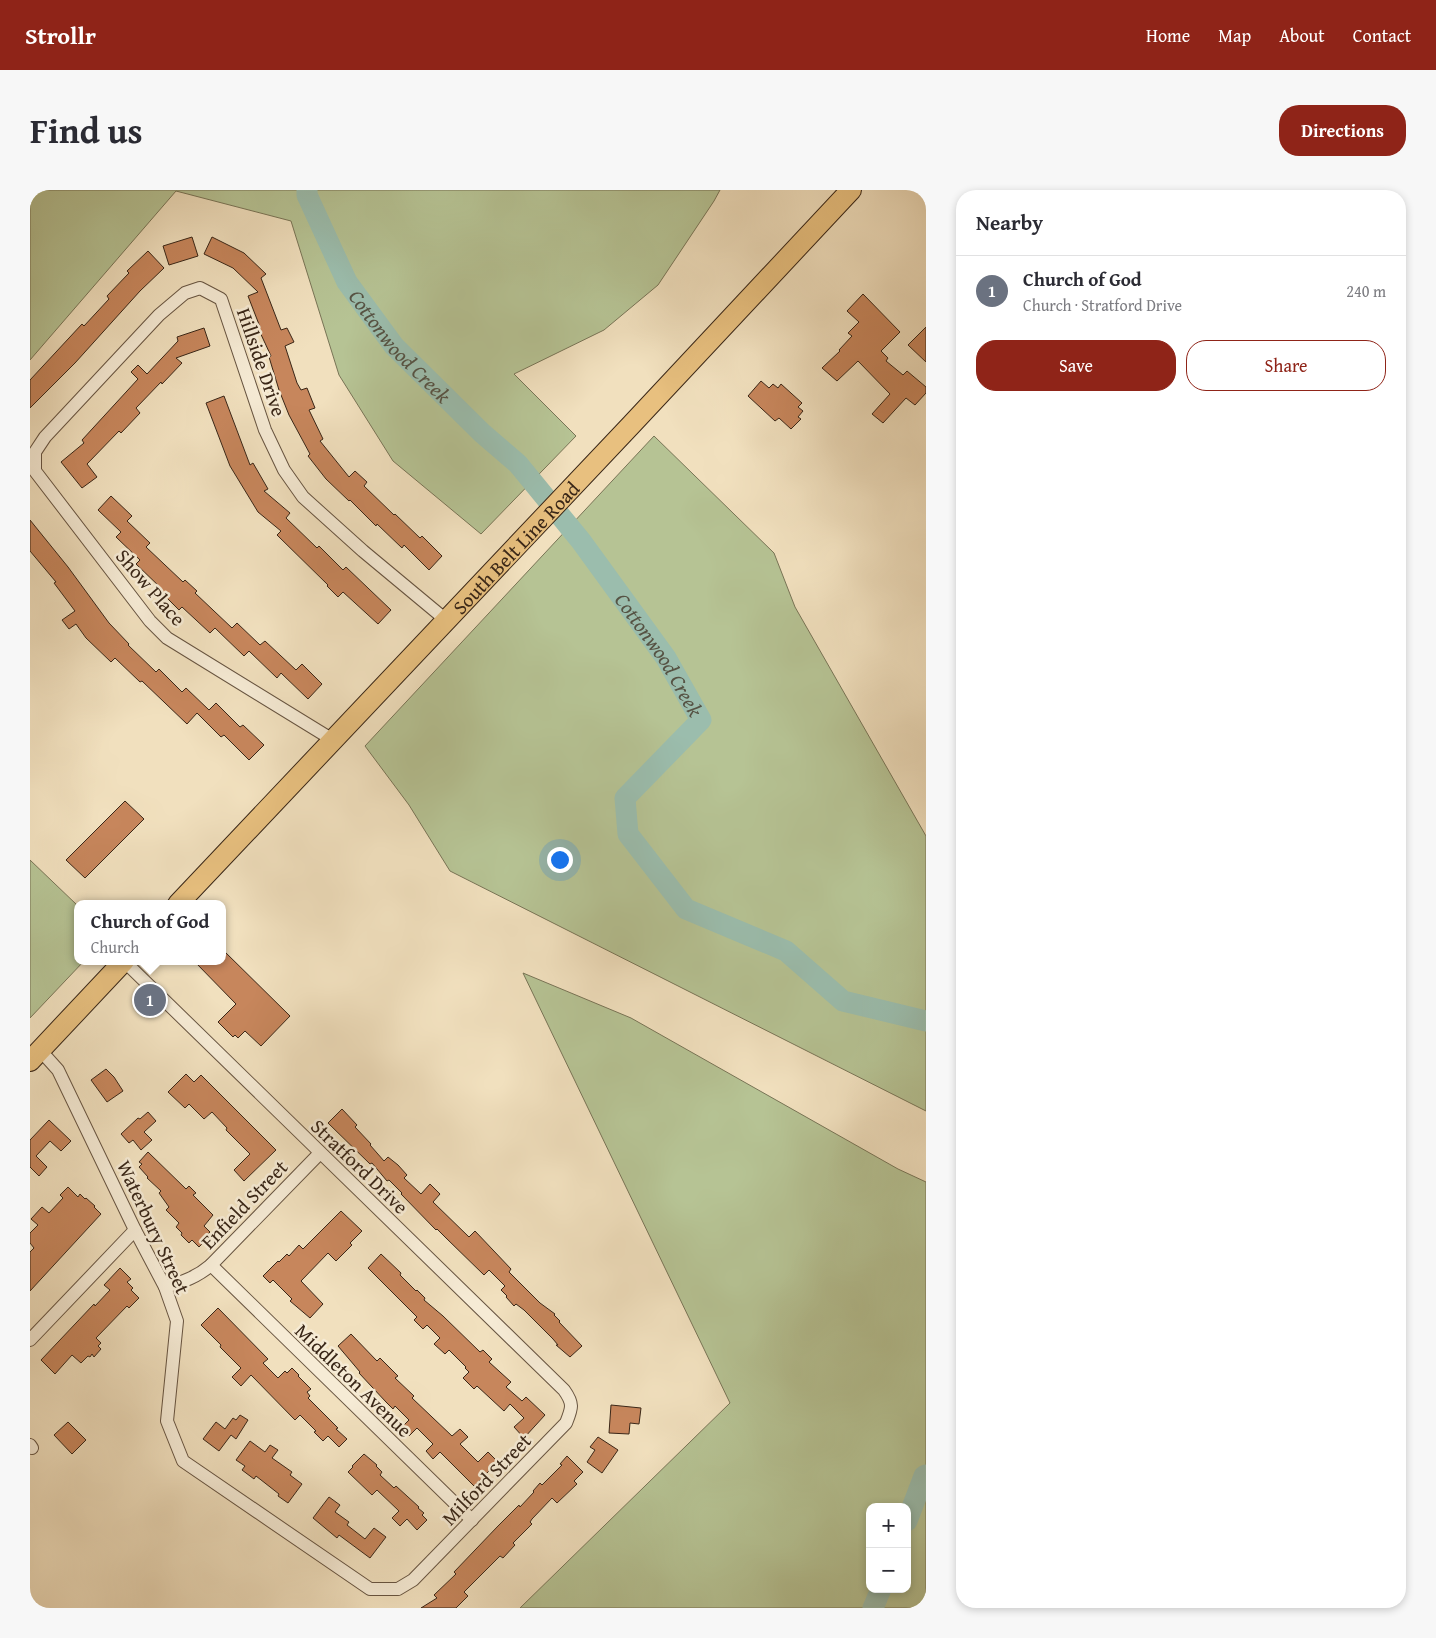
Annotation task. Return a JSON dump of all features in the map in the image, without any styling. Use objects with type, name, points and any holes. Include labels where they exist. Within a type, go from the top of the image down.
[{"type":"main road","name":"South Belt Line Road","points":[[182,900],[851,190]]},
{"type":"main road","points":[[35,1055],[120,965]]},
{"type":"street","name":"Hillside Drive","points":[[35,452],[45,436],[160,316],[185,293],[200,288],[221,299],[265,430],[284,470],[303,497],[363,551],[446,620]]},
{"type":"street","name":"Show Place","points":[[35,452],[35,471],[150,621],[168,638],[333,740]]},
{"type":"street","name":"Stratford Drive","points":[[128,965],[564,1390],[569,1397]]},
{"type":"street","name":"Waterbury Street","points":[[35,1055],[58,1070],[135,1230],[165,1287],[177,1321],[167,1421],[183,1461],[370,1589],[398,1589],[413,1580]]},
{"type":"street","name":"Enfield Street","points":[[165,1287],[183,1282],[200,1274],[211,1265],[320,1153]]},
{"type":"street","points":[[30,1340],[135,1230]]},
{"type":"street","name":"Middleton Avenue","points":[[211,1265],[472,1520]]},
{"type":"street","name":"Milford Street","points":[[413,1580],[566,1423],[572,1408],[569,1397]]},
{"type":"green space","points":[[30,190],[720,190],[658,285],[604,330],[514,374],[576,436],[481,534],[393,461],[339,375],[291,221],[176,191],[30,360]]},
{"type":"green space","points":[[654,436],[774,553],[795,607],[926,836],[926,1111],[450,871],[409,805],[365,746]]},
{"type":"green space","points":[[30,860],[74,902],[74,965],[80,965],[30,1018]]},
{"type":"green space","points":[[523,973],[631,1018],[898,1169],[926,1182],[926,1608],[520,1608],[730,1403]]},
{"type":"building","points":[[192,237],[198,256],[169,265],[163,246]]},
{"type":"building","points":[[212,237],[244,253],[266,274],[261,278],[281,330],[287,328],[294,342],[285,346],[297,383],[301,390],[307,388],[315,408],[309,410],[323,439],[320,441],[349,477],[355,471],[367,482],[364,486],[394,515],[420,538],[422,536],[442,556],[429,570],[404,545],[402,548],[349,501],[326,479],[308,456],[310,454],[289,415],[279,390],[269,357],[271,356],[258,328],[260,327],[248,296],[258,292],[233,268],[204,254]]},
{"type":"building","points":[[148,251],[164,268],[30,408],[30,380],[82,324],[84,326],[109,299],[107,296],[129,273],[127,271]]},
{"type":"building","points":[[863,294],[900,332],[881,351],[888,358],[886,361],[903,375],[907,371],[926,387],[926,393],[915,405],[906,398],[883,423],[872,414],[890,394],[858,361],[837,381],[822,368],[840,351],[852,336],[848,333],[859,322],[847,311]]},
{"type":"building","points":[[926,327],[926,362],[908,345]]},
{"type":"building","points":[[204,328],[210,346],[176,358],[182,363],[136,408],[140,413],[121,433],[119,431],[87,464],[97,477],[82,488],[61,462],[84,443],[82,440],[138,379],[131,372],[138,365],[147,374],[178,341],[177,337]]},
{"type":"building","points":[[761,381],[769,388],[773,384],[778,388],[781,384],[802,403],[798,407],[803,411],[798,417],[801,419],[791,429],[779,418],[775,421],[748,396]]},
{"type":"building","points":[[224,396],[250,465],[253,463],[268,489],[264,491],[290,513],[286,518],[317,548],[319,546],[343,570],[346,567],[391,610],[378,624],[343,592],[338,597],[277,535],[281,531],[258,512],[230,466],[206,403]]},
{"type":"building","points":[[111,496],[132,516],[127,521],[150,543],[146,547],[183,582],[185,580],[197,591],[195,593],[232,628],[237,623],[260,645],[265,641],[296,670],[302,664],[322,684],[308,699],[281,673],[277,678],[249,651],[244,656],[215,628],[210,633],[182,607],[179,610],[160,591],[162,589],[136,564],[140,560],[116,537],[121,532],[98,510]]},
{"type":"building","points":[[30,520],[68,567],[109,623],[128,645],[156,672],[159,669],[182,692],[186,688],[209,710],[216,703],[240,727],[243,725],[264,745],[249,760],[224,735],[221,737],[197,713],[187,724],[115,658],[111,662],[86,638],[76,624],[69,629],[62,620],[75,611],[54,583],[56,582],[30,551]]},
{"type":"building","points":[[125,801],[144,819],[85,878],[66,860]]},
{"type":"building","points":[[226,953],[290,1016],[261,1046],[245,1031],[238,1038],[235,1035],[233,1037],[218,1022],[236,1004],[198,965],[226,965]]},
{"type":"building","points":[[106,1069],[123,1091],[107,1102],[91,1080]]},
{"type":"building","points":[[186,1074],[194,1082],[201,1075],[276,1150],[244,1181],[234,1170],[250,1154],[226,1130],[227,1128],[212,1112],[204,1119],[189,1104],[185,1108],[168,1092]]},
{"type":"building","points":[[342,1109],[357,1125],[355,1127],[384,1161],[388,1157],[398,1165],[407,1175],[404,1178],[421,1194],[430,1184],[440,1194],[433,1202],[469,1237],[475,1231],[511,1269],[509,1272],[540,1303],[555,1314],[559,1322],[582,1346],[570,1357],[556,1345],[558,1345],[524,1310],[516,1304],[514,1306],[501,1290],[505,1286],[489,1270],[484,1275],[436,1230],[389,1180],[387,1181],[372,1163],[370,1164],[328,1123]]},
{"type":"building","points":[[148,1112],[156,1121],[144,1132],[152,1140],[141,1150],[133,1140],[129,1143],[121,1134],[138,1118],[140,1119]]},
{"type":"building","points":[[49,1120],[71,1141],[61,1151],[50,1141],[36,1156],[47,1167],[39,1176],[30,1167],[30,1140]]},
{"type":"building","points":[[148,1152],[186,1189],[189,1186],[196,1193],[193,1195],[213,1215],[204,1226],[210,1232],[204,1238],[206,1240],[199,1247],[192,1240],[189,1243],[181,1235],[182,1233],[176,1227],[179,1223],[166,1210],[169,1207],[159,1193],[161,1191],[147,1178],[139,1167],[142,1164],[139,1162]]},
{"type":"building","points":[[68,1187],[78,1197],[80,1194],[86,1198],[101,1214],[30,1291],[30,1252],[34,1248],[30,1243],[30,1233],[38,1225],[31,1219],[42,1207],[49,1213],[63,1198],[60,1195]]},
{"type":"building","points":[[341,1211],[362,1231],[350,1243],[352,1245],[336,1261],[328,1253],[301,1281],[323,1304],[310,1318],[290,1301],[292,1299],[273,1280],[270,1283],[263,1276],[287,1254],[289,1256],[299,1245],[303,1249]]},
{"type":"building","points":[[381,1254],[425,1298],[424,1300],[480,1352],[483,1350],[492,1359],[489,1362],[511,1382],[506,1387],[522,1401],[526,1397],[545,1415],[524,1438],[514,1427],[524,1418],[510,1404],[504,1411],[477,1386],[474,1389],[463,1378],[469,1372],[466,1367],[449,1350],[445,1354],[434,1344],[440,1338],[427,1325],[423,1329],[414,1320],[417,1317],[368,1268]]},
{"type":"building","points":[[120,1268],[131,1279],[127,1282],[133,1288],[131,1290],[139,1298],[129,1308],[127,1306],[96,1338],[101,1343],[98,1346],[101,1349],[94,1357],[92,1354],[81,1363],[72,1355],[55,1374],[41,1360],[94,1304],[95,1306],[110,1290],[104,1285]]},
{"type":"building","points":[[218,1308],[268,1359],[263,1363],[278,1378],[285,1371],[287,1373],[292,1368],[299,1375],[311,1389],[307,1392],[310,1396],[308,1398],[347,1439],[339,1447],[328,1436],[323,1441],[300,1415],[295,1420],[251,1375],[241,1386],[232,1377],[241,1368],[201,1325]]},
{"type":"building","points":[[351,1334],[377,1361],[380,1358],[398,1376],[395,1378],[414,1396],[412,1398],[452,1436],[460,1429],[468,1437],[460,1444],[478,1462],[488,1452],[498,1462],[474,1486],[440,1452],[433,1459],[426,1451],[433,1444],[417,1428],[409,1436],[401,1428],[409,1420],[395,1406],[393,1409],[386,1402],[359,1373],[338,1346]]},
{"type":"building","points":[[611,1405],[641,1408],[639,1424],[630,1423],[629,1434],[609,1433]]},
{"type":"building","points":[[240,1415],[248,1420],[236,1439],[231,1435],[219,1451],[203,1439],[216,1422],[225,1429],[233,1418],[236,1420]]},
{"type":"building","points":[[68,1422],[86,1440],[72,1454],[54,1435]]},
{"type":"building","points":[[598,1437],[618,1450],[602,1473],[587,1462],[595,1450],[590,1447]]},
{"type":"building","points":[[250,1441],[265,1452],[270,1445],[278,1450],[272,1458],[292,1472],[290,1475],[302,1484],[288,1503],[256,1476],[254,1479],[242,1470],[245,1466],[236,1460]]},
{"type":"building","points":[[364,1454],[377,1465],[382,1472],[380,1475],[394,1488],[396,1486],[424,1513],[422,1515],[427,1520],[417,1530],[407,1519],[400,1526],[392,1518],[399,1511],[377,1490],[372,1495],[348,1472]]},
{"type":"building","points":[[567,1456],[583,1472],[574,1481],[577,1484],[557,1503],[552,1498],[532,1519],[530,1522],[532,1524],[513,1543],[515,1545],[503,1558],[500,1556],[464,1592],[468,1596],[456,1608],[421,1608],[437,1598],[434,1595],[456,1574],[454,1572],[519,1505],[520,1507],[540,1483],[542,1485],[562,1465],[560,1464]]},
{"type":"building","points":[[329,1497],[340,1505],[335,1512],[349,1522],[347,1525],[365,1539],[374,1528],[386,1537],[370,1558],[339,1535],[337,1538],[313,1518]]},
{"type":"waterway","name":"Cottonwood Creek","points":[[307,190],[307,195],[347,282],[394,346],[482,433],[518,464],[581,541],[666,658],[701,720],[625,798],[628,834],[686,909],[786,951],[843,1001],[926,1021]]},
{"type":"waterway","name":"Cottonwood Creek","points":[[911,1510],[926,1475]]},
{"type":"waterway","name":"Cottonwood Creek","points":[[873,1608],[879,1593]]},
{"type":"place","name":"Church of God","points":[[150,1000]]}]
